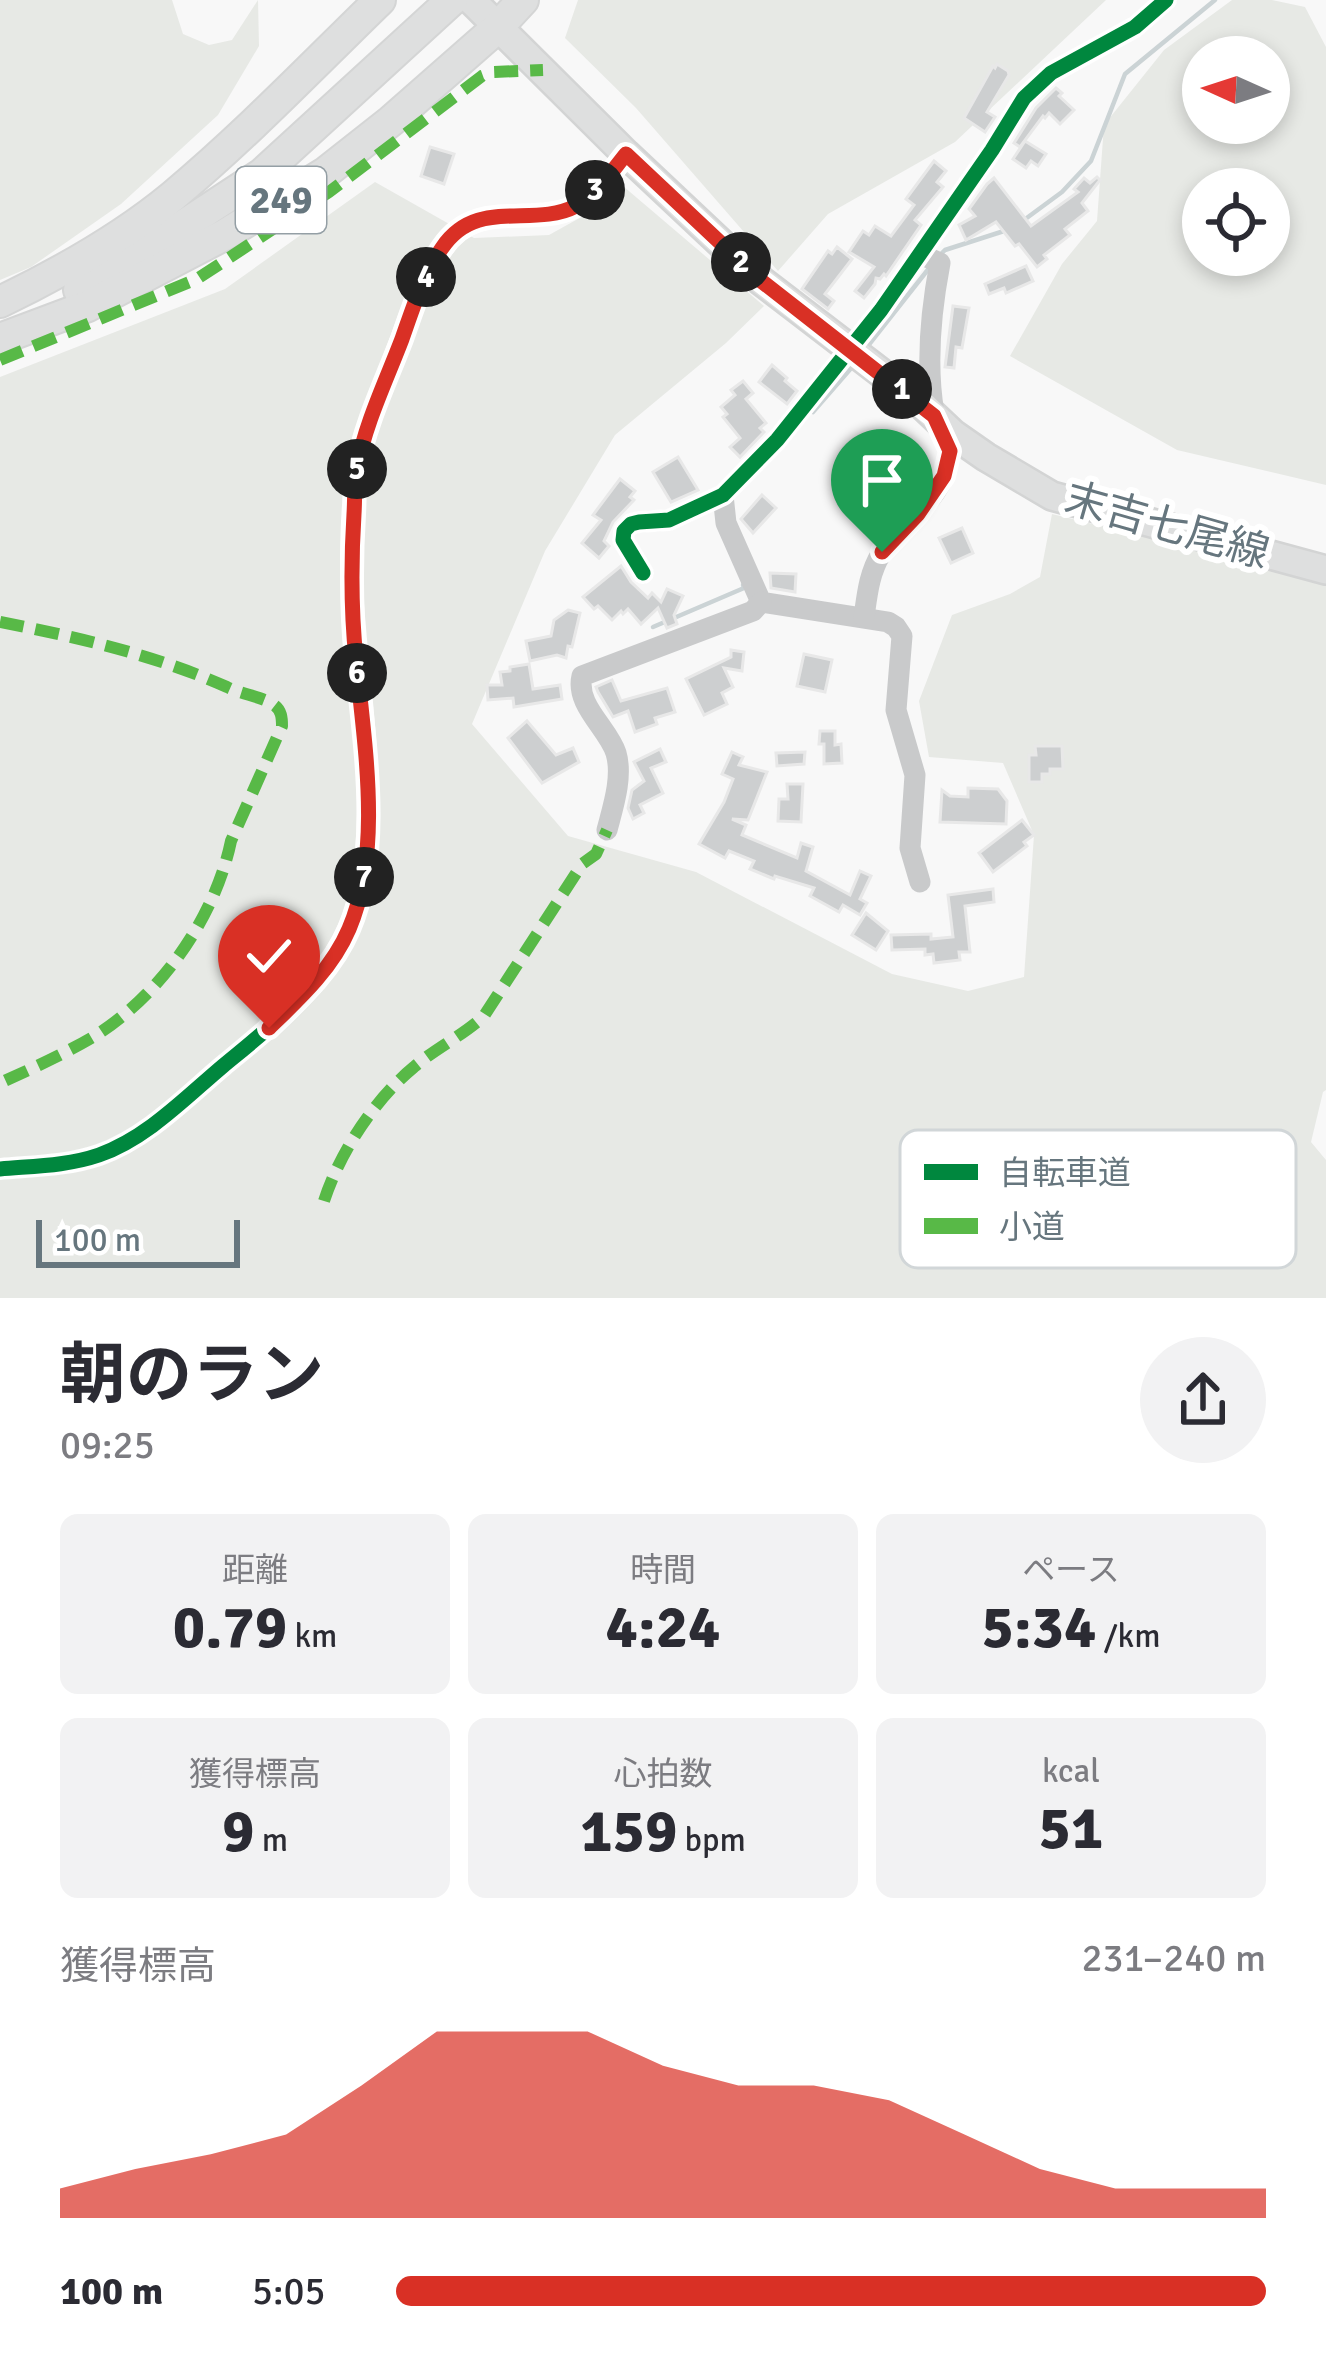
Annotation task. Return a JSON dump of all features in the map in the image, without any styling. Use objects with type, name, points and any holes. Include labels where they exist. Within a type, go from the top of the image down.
[{"type":"highway","name":"249","points":[[0,302],[105,244],[170,199],[380,0]]},
{"type":"highway","name":"249","points":[[0,339],[103,299],[226,234],[325,173],[391,122],[524,0]]},
{"type":"highway","name":"249","points":[[0,322],[67,298],[262,174],[455,2]]},
{"type":"main road","name":"末吉七尾線","points":[[455,2],[498,27],[760,280],[986,457],[1052,496],[1326,570]]},
{"type":"street","points":[[643,573],[623,540],[624,531],[631,524],[669,520],[723,495],[778,440],[881,310],[1024,98],[1052,73],[1136,27],[1166,0]]},
{"type":"street","points":[[0,1169],[60,1164],[126,1143],[269,1028],[308,990],[338,950],[364,877],[368,801],[351,562],[357,468],[373,414],[423,282],[454,232],[503,215],[577,206],[626,154]]},
{"type":"street","points":[[864,617],[871,575],[882,552],[918,514],[944,476],[950,451],[934,416],[931,338],[940,263],[920,254]]},
{"type":"street","points":[[723,495],[726,523],[761,602]]},
{"type":"street","points":[[761,602],[864,617],[892,624],[902,636],[896,710],[915,775],[910,848],[920,882]]},
{"type":"street","points":[[608,830],[618,767],[615,750],[591,714],[580,684],[582,676],[753,611],[761,602]]},
{"type":"shaded area","points":[[0,0],[172,0],[183,34],[209,45],[232,40],[258,0],[259,46],[218,115],[121,204],[31,267],[0,280]]},
{"type":"shaded area","points":[[578,0],[1106,0],[955,142],[828,214],[778,271],[636,108],[565,38]]},
{"type":"shaded area","points":[[1232,0],[1272,0],[1305,7],[1326,47],[1326,485],[1177,450],[1010,356],[1062,264],[1097,221],[1104,125],[1164,50],[1182,37],[1182,144],[1290,144],[1290,36],[1183,36]]},
{"type":"shaded area","points":[[375,182],[474,238],[549,235],[603,205],[623,186],[764,306],[615,435],[545,551],[472,724],[568,836],[696,872],[892,974],[968,991],[1024,977],[1034,835],[1003,763],[929,757],[919,701],[952,615],[1010,594],[1040,577],[1052,514],[1326,581],[1326,1090],[1311,1142],[1326,1160],[1326,1298],[0,1298],[0,377],[225,289]]},
{"type":"building","points":[[997,64],[1009,75],[987,112],[995,117],[985,132],[964,118]]},
{"type":"building","points":[[1056,88],[1074,110],[1060,124],[1049,113],[1043,116],[1020,147],[1014,143],[1036,108]]},
{"type":"building","points":[[1025,141],[1046,154],[1038,166],[1031,161],[1026,168],[1013,159]]},
{"type":"building","points":[[430,147],[454,154],[444,184],[421,176]]},
{"type":"building","points":[[934,161],[946,171],[937,182],[943,187],[915,220],[921,225],[886,276],[876,278],[864,298],[855,291],[874,267],[849,252],[863,231],[869,235],[875,226],[891,236],[914,205],[906,199]]},
{"type":"building","points":[[1097,177],[1100,180],[1082,203],[1088,211],[1065,229],[1070,235],[1044,255],[1047,259],[1037,267],[996,222],[966,240],[959,225],[975,216],[969,209],[994,178],[1031,226],[1078,192],[1074,189],[1084,178],[1090,183]]},
{"type":"building","points":[[837,247],[852,259],[825,294],[834,301],[828,309],[802,289],[828,251],[832,254]]},
{"type":"building","points":[[1026,266],[1033,281],[1006,293],[1004,288],[989,294],[985,284]]},
{"type":"building","points":[[953,306],[969,308],[954,368],[945,367]]},
{"type":"building","points":[[772,365],[797,391],[787,404],[759,382]]},
{"type":"building","points":[[743,381],[753,393],[746,399],[766,423],[760,428],[764,432],[740,457],[730,447],[740,438],[721,407]]},
{"type":"building","points":[[678,457],[698,490],[671,502],[653,472]]},
{"type":"building","points":[[620,479],[635,491],[630,497],[634,500],[613,522],[604,541],[609,546],[599,558],[582,543],[601,520],[593,515]]},
{"type":"building","points":[[762,495],[776,508],[753,533],[741,519]]},
{"type":"building","points":[[962,528],[973,553],[951,563],[939,538]]},
{"type":"building","points":[[621,566],[648,598],[652,593],[661,602],[667,589],[683,596],[674,615],[677,624],[667,628],[658,608],[641,624],[628,609],[612,620],[598,606],[594,609],[583,597]]},
{"type":"building","points":[[770,573],[796,574],[795,592],[771,588]]},
{"type":"building","points":[[568,610],[580,613],[566,658],[557,655],[530,661],[526,641],[551,636],[554,620]]},
{"type":"building","points":[[731,650],[744,652],[742,671],[724,668],[733,687],[722,693],[727,704],[704,715],[686,679],[731,657]]},
{"type":"building","points":[[804,654],[832,660],[825,692],[797,686]]},
{"type":"building","points":[[529,664],[533,689],[560,685],[562,699],[514,707],[513,698],[488,700],[487,685],[502,685],[500,672]]},
{"type":"building","points":[[612,680],[621,701],[667,688],[675,712],[635,732],[628,711],[613,717],[598,692],[596,687]]},
{"type":"building","points":[[527,721],[556,755],[573,748],[579,762],[542,783],[508,738]]},
{"type":"building","points":[[820,731],[835,731],[842,763],[824,764]]},
{"type":"building","points":[[1035,746],[1062,746],[1063,769],[1050,769],[1050,774],[1042,774],[1042,782],[1029,782],[1029,755],[1036,755]]},
{"type":"building","points":[[660,749],[666,762],[651,768],[663,793],[640,805],[644,813],[633,819],[628,808],[632,790],[644,781],[634,762]]},
{"type":"building","points":[[732,752],[743,757],[739,765],[767,772],[748,820],[732,819],[746,825],[742,835],[797,858],[801,843],[813,847],[806,871],[850,895],[860,871],[871,876],[860,899],[867,903],[860,915],[843,905],[839,912],[810,896],[814,888],[750,869],[754,861],[729,851],[725,858],[699,844],[733,779],[722,774]]},
{"type":"building","points":[[805,752],[804,764],[777,766],[776,753]]},
{"type":"building","points":[[787,784],[803,784],[801,822],[778,821],[779,799],[788,799]]},
{"type":"building","points":[[968,788],[998,789],[1007,801],[1006,824],[940,822],[942,790],[950,796],[968,797]]},
{"type":"building","points":[[1022,820],[1034,835],[993,872],[979,853]]},
{"type":"building","points":[[993,889],[994,902],[965,906],[970,952],[959,952],[960,960],[934,963],[933,954],[925,955],[925,949],[892,950],[891,935],[953,937],[948,895]]},
{"type":"building","points":[[866,913],[888,931],[876,950],[852,935]]},
{"type":"waterway","points":[[1024,220],[1062,192],[1091,161],[1125,74],[1215,0]]},
{"type":"waterway","points":[[942,253],[1004,231]]},
{"type":"waterway","points":[[867,347],[930,267]]},
{"type":"waterway","points":[[813,412],[853,366]]},
{"type":"waterway","points":[[653,627],[743,585]]},
{"type":"marked path","points":[[0,360],[197,279],[329,192],[482,76],[543,70]]},
{"type":"marked path","points":[[0,622],[172,665],[274,705],[282,726],[231,841],[212,898],[162,977],[93,1037],[0,1083]]},
{"type":"marked path","points":[[324,1201],[339,1164],[372,1111],[414,1067],[484,1016],[582,864],[596,854],[607,830]]},
{"type":"cycle path","points":[[643,573],[623,540],[624,531],[639,522],[669,520],[723,495],[777,440],[881,310],[1024,98],[1051,73],[1135,27],[1166,0]]},
{"type":"cycle path","points":[[0,1169],[87,1159],[133,1138],[275,1022],[335,954],[359,896],[366,852],[366,754],[351,542],[358,466],[374,410],[421,288],[455,234],[493,217],[576,206],[626,154]]},
{"type":"route","points":[[269,1028],[308,990],[338,950],[359,901],[368,801],[351,562],[357,468],[423,282],[454,232],[503,215],[577,206],[626,154],[760,280],[934,416],[950,451],[944,476],[918,514],[882,552]]}]
